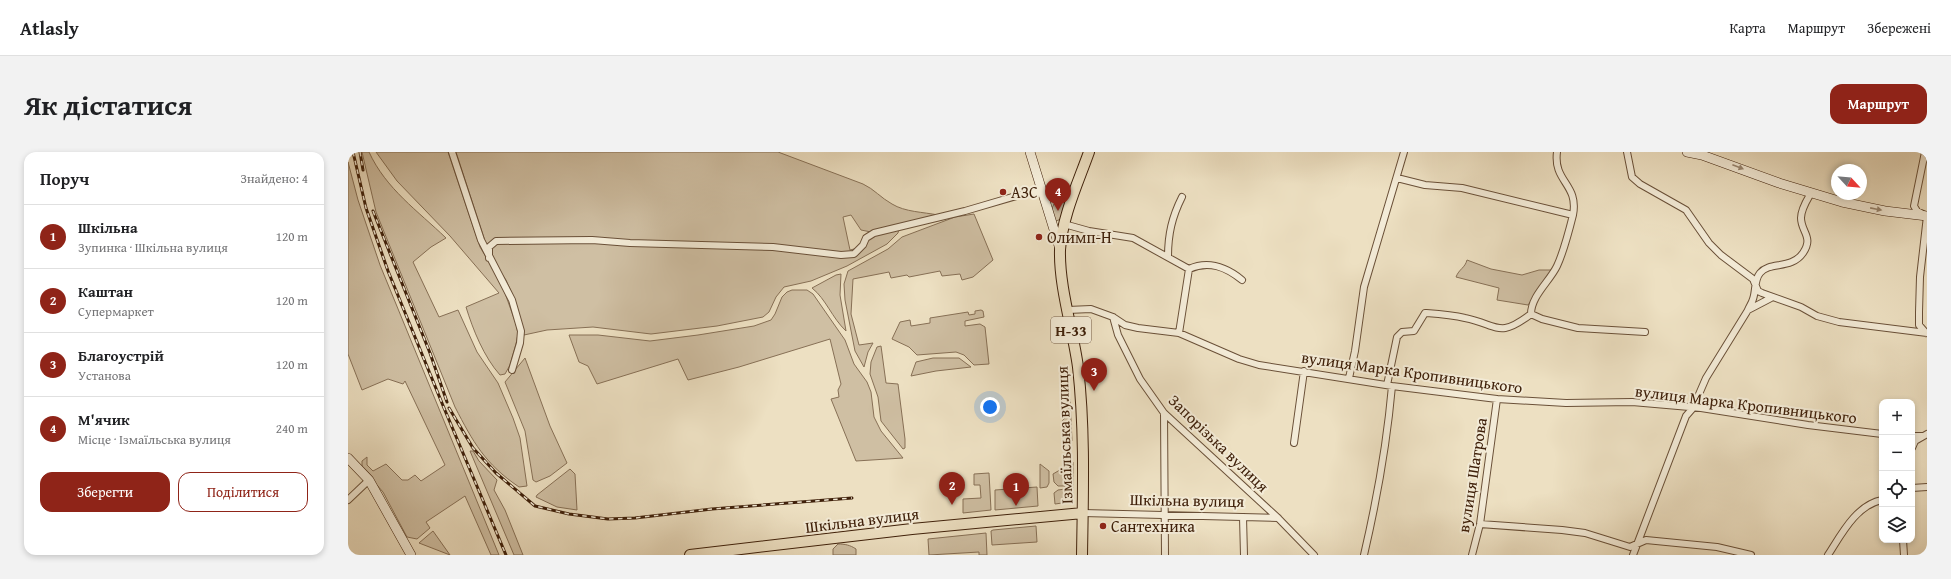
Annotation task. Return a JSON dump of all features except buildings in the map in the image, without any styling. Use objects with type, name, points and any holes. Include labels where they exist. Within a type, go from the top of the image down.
[{"type":"main road","name":"Ізмаїльська вулиця","points":[[1082,555],[1084,470],[1082,410],[1078,367],[1062,273],[1060,250],[1064,224],[1090,152]]},
{"type":"main road","name":"Шкільна вулиця","points":[[690,555],[912,529],[1083,513]]},
{"type":"street","points":[[452,152],[480,240],[512,300],[521,331],[520,343],[512,370]]},
{"type":"street","points":[[1030,152],[1060,250]]},
{"type":"street","points":[[1349,378],[1355,351],[1364,287],[1404,152]]},
{"type":"street","points":[[1531,314],[1531,308],[1534,301],[1558,264],[1573,215],[1573,196],[1556,168],[1557,152]]},
{"type":"street","points":[[1627,152],[1632,177],[1640,184],[1686,210],[1709,243],[1721,255],[1756,282],[1758,291],[1771,298],[1801,307],[1817,316],[1839,322],[1927,333]]},
{"type":"street","points":[[1688,152],[1702,153],[1811,193],[1856,205],[1927,216]]},
{"type":"street","points":[[1925,152],[1914,206],[1916,211],[1927,216]]},
{"type":"street","points":[[1397,178],[1425,184],[1462,188],[1573,215]]},
{"type":"street","points":[[489,258],[489,247],[496,241],[555,239],[773,247],[842,255],[854,254],[863,245],[866,238],[874,233],[972,210],[1024,194],[1042,192]]},
{"type":"street","points":[[1633,555],[1686,416],[1693,408],[1706,378],[1748,310],[1753,299],[1758,276],[1766,268],[1793,263],[1803,253],[1807,245],[1808,236],[1801,219],[1803,210],[1811,193]]},
{"type":"street","points":[[1168,257],[1168,231],[1182,196]]},
{"type":"street","points":[[1927,216],[1920,277],[1919,312],[1919,325],[1927,333]]},
{"type":"street","points":[[1064,224],[1089,231],[1133,238],[1189,269]]},
{"type":"street","points":[[1189,269],[1196,266],[1213,264],[1223,267],[1242,280]]},
{"type":"street","points":[[1179,333],[1189,269]]},
{"type":"street","points":[[1748,310],[1771,298]]},
{"type":"street","name":"вулиця Марка Кропивницького","points":[[1068,310],[1091,309],[1113,316],[1126,325],[1179,333],[1239,359],[1259,365],[1390,385],[1497,399],[1566,403],[1632,402],[1693,408],[1879,434]]},
{"type":"street","points":[[1364,555],[1386,445],[1390,385],[1397,336],[1402,332],[1414,331],[1425,313],[1466,318],[1498,329],[1512,326],[1531,314]]},
{"type":"street","points":[[1531,314],[1542,319],[1578,328],[1645,332]]},
{"type":"street","name":"Запорізька вулиця","points":[[1113,316],[1118,335],[1140,378],[1164,413],[1278,518],[1314,555]]},
{"type":"street","points":[[1294,443],[1304,371]]},
{"type":"street","name":"вулиця Шатрова","points":[[1472,555],[1480,524],[1497,399]]},
{"type":"street","points":[[1164,413],[1166,516],[1165,555]]},
{"type":"street","points":[[1915,436],[1927,435]]},
{"type":"street","points":[[1915,443],[1927,435]]},
{"type":"street","points":[[348,458],[369,480],[411,555]]},
{"type":"street","points":[[348,500],[369,480]]},
{"type":"street","points":[[1915,488],[1927,487]]},
{"type":"street","points":[[1828,555],[1850,523],[1865,506],[1879,501]]},
{"type":"street","name":"Шкільна вулиця","points":[[1083,513],[1278,518]]},
{"type":"street","points":[[1243,517],[1244,555]]},
{"type":"street","points":[[1480,524],[1585,533],[1630,547],[1646,540],[1717,547],[1751,555]]},
{"type":"street","points":[[1903,543],[1904,555]]},
{"type":"shaded area","points":[[362,152],[369,152],[384,177],[393,188],[446,238],[431,247],[413,262],[439,317],[458,310],[477,352],[498,383],[520,438],[527,486],[519,487],[497,470],[474,442],[455,407],[376,212]]},
{"type":"shaded area","points":[[376,152],[448,152],[480,247],[501,282],[516,324],[518,334],[516,344],[510,365],[505,374],[500,375],[484,352],[466,307],[499,293],[450,236],[397,181]]},
{"type":"shaded area","points":[[456,152],[778,152],[863,184],[897,207],[938,215],[871,232],[861,230],[851,215],[843,217],[850,250],[858,248],[875,235],[899,229],[898,233],[887,244],[847,266],[811,281],[784,287],[776,297],[769,312],[763,317],[717,326],[651,334],[593,327],[547,330],[524,335],[514,298],[506,280],[493,261],[486,244]]},
{"type":"shaded area","points":[[348,162],[358,200],[380,265],[499,555],[491,555],[465,496],[426,522],[430,528],[417,539],[407,537],[383,492],[362,468],[362,461],[367,457],[367,465],[373,471],[386,464],[402,480],[408,480],[415,475],[421,481],[445,465],[405,381],[403,384],[388,379],[362,390],[348,354]]},
{"type":"shaded area","points":[[1060,201],[1065,202],[1065,205],[1061,219],[1056,221],[1054,219],[1052,208],[1054,204]]},
{"type":"shaded area","points":[[974,214],[993,260],[973,277],[962,280],[960,274],[942,276],[940,271],[909,277],[907,275],[891,278],[889,272],[853,279],[851,314],[859,345],[873,343],[868,352],[864,367],[855,351],[845,300],[844,284],[848,271],[888,249],[902,237],[955,217]]},
{"type":"shaded area","points":[[1467,260],[1491,269],[1522,275],[1539,270],[1553,270],[1528,305],[1497,300],[1499,288],[1456,277]]},
{"type":"shaded area","points":[[841,274],[840,295],[846,331],[817,292],[812,288],[836,275]]},
{"type":"shaded area","points":[[792,290],[807,290],[813,294],[845,340],[854,364],[867,382],[871,392],[874,417],[881,431],[903,458],[856,461],[831,399],[839,397],[838,390],[841,384],[830,339],[739,367],[688,380],[678,359],[597,384],[588,366],[579,362],[569,335],[598,335],[650,341],[754,326],[771,320],[782,297],[787,292]]},
{"type":"shaded area","points":[[975,311],[983,311],[984,317],[965,321],[965,326],[980,324],[985,327],[989,364],[974,365],[964,355],[956,352],[917,355],[909,347],[892,339],[900,322],[910,320],[911,326],[930,323],[930,318],[968,312],[969,315],[975,314]]},
{"type":"shaded area","points":[[881,346],[886,383],[898,384],[905,439],[905,448],[903,449],[881,421],[878,397],[870,374],[871,362],[877,347]]},
{"type":"shaded area","points":[[525,358],[550,426],[567,463],[550,476],[536,482],[533,480],[525,431],[505,382]]},
{"type":"shaded area","points":[[933,358],[959,358],[971,367],[936,371],[911,376],[916,362]]},
{"type":"shaded area","points":[[1066,399],[1070,399],[1072,441],[1068,441],[1062,421],[1066,417]]},
{"type":"shaded area","points":[[470,451],[473,451],[479,461],[497,480],[494,490],[505,510],[523,555],[514,555]]},
{"type":"shaded area","points":[[1073,462],[1073,497],[1069,502],[1055,504],[1054,493],[1058,490],[1065,489],[1065,486],[1058,486],[1054,482],[1053,474]]},
{"type":"shaded area","points":[[1040,464],[1049,471],[1049,483],[1047,487],[1040,488]]},
{"type":"shaded area","points":[[570,469],[575,474],[577,510],[557,507],[536,497],[537,495]]},
{"type":"shaded area","points":[[989,473],[991,510],[963,513],[963,499],[981,498],[980,485],[974,485],[974,474]]},
{"type":"shaded area","points":[[1037,487],[1038,506],[995,510],[995,490]]},
{"type":"shaded area","points":[[1036,526],[1037,542],[992,545],[991,531],[993,530]]},
{"type":"shaded area","points":[[433,531],[450,555],[419,543]]},
{"type":"shaded area","points":[[986,533],[987,555],[979,555],[979,552],[929,555],[928,539]]},
{"type":"shaded area","points":[[838,544],[847,545],[856,549],[856,555],[833,555],[833,549]]},
{"type":"railway","points":[[353,152],[366,208],[388,271],[506,555]]},
{"type":"railway","points":[[360,152],[363,170]]},
{"type":"railway","points":[[373,211],[430,353],[447,402]]},
{"type":"railway","points":[[449,408],[473,448],[496,473],[535,506],[569,514],[608,519],[635,518],[712,509],[852,498]]},
{"type":"place","name":"АЗС","points":[[1003,192]]},
{"type":"place","name":"М'ячик","points":[[1058,211]]},
{"type":"place","name":"Олимп-Н","points":[[1039,237]]},
{"type":"place","name":"Благоустрій","points":[[1094,391]]},
{"type":"place","name":"Каштан","points":[[952,505]]},
{"type":"place","name":"Шкільна","points":[[1016,506]]},
{"type":"place","name":"Сантехника","points":[[1103,526]]}]
